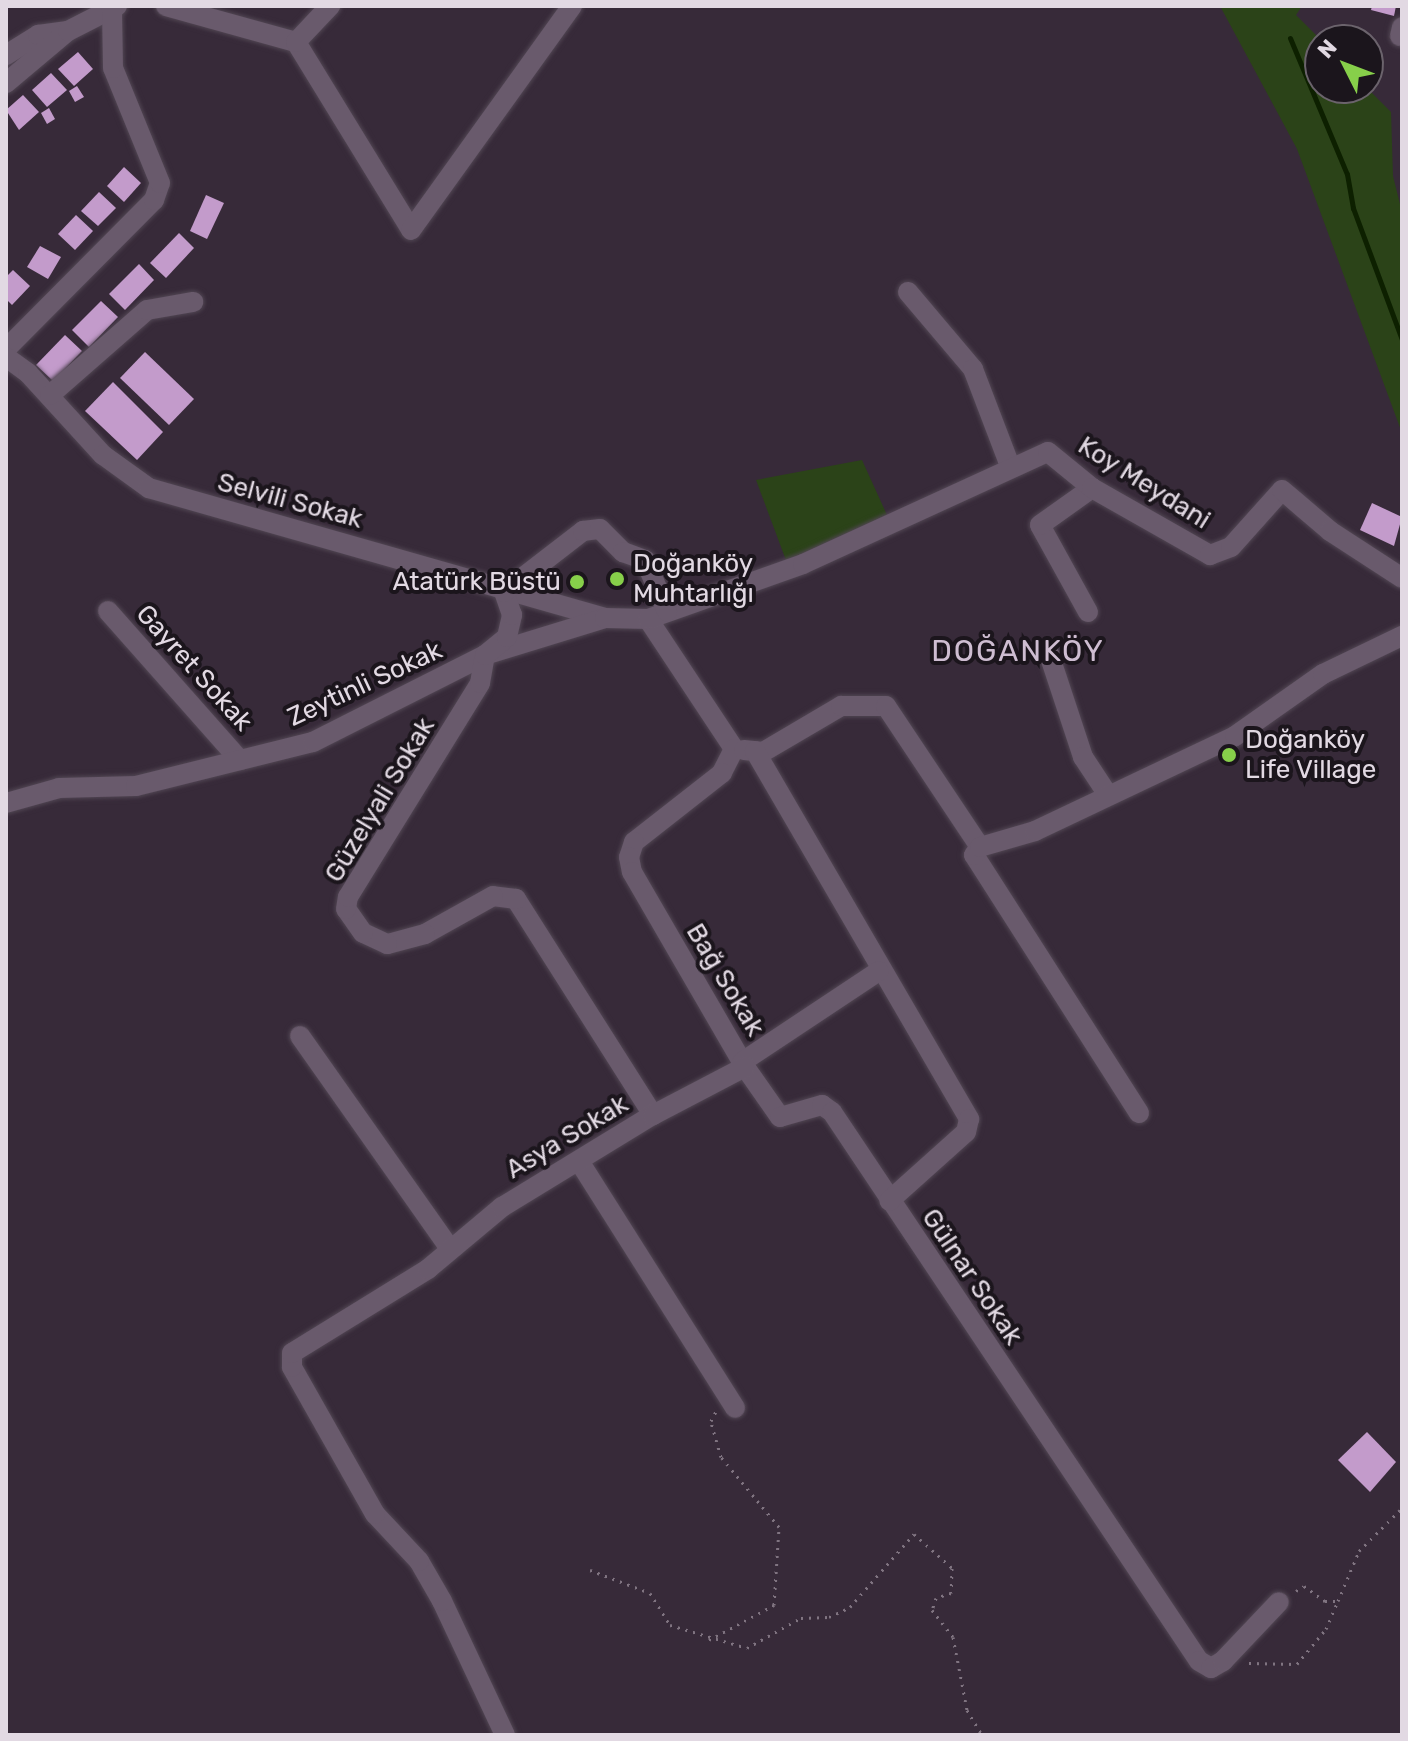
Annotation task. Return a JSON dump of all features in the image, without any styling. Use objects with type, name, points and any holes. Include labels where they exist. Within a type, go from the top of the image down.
[{"type":"street","points":[[166,6],[296,42],[411,230],[572,6]]},
{"type":"street","points":[[296,42],[330,6]]},
{"type":"street","points":[[6,83],[68,31],[115,7],[113,68],[160,183],[154,200],[6,349]]},
{"type":"street","points":[[6,55],[38,35],[68,31]]},
{"type":"street","points":[[908,292],[973,369],[1010,466]]},
{"type":"street","points":[[50,395],[147,310],[193,302]]},
{"type":"street","name":"Selvili Sokak","points":[[6,357],[50,395],[103,455],[149,488],[310,531],[504,592],[605,618]]},
{"type":"street","name":"Koy Meydani","points":[[657,615],[851,546],[1010,466],[1048,452],[1092,488],[1210,555],[1231,547],[1282,490],[1330,531],[1402,578]]},
{"type":"street","points":[[1088,612],[1040,525],[1092,488]]},
{"type":"street","name":"Gülnar Sokak","points":[[504,592],[583,531],[600,529],[623,552],[645,560],[657,615],[745,750],[969,1119],[966,1132],[889,1201],[1199,1661],[1211,1668],[1223,1661]]},
{"type":"street","points":[[485,655],[507,637],[512,615],[504,592]]},
{"type":"street","name":"Gayret Sokak","points":[[108,611],[240,760]]},
{"type":"street","name":"Zeytinli Sokak","points":[[6,803],[59,788],[136,786],[313,742],[485,655],[605,618],[657,615]]},
{"type":"street","points":[[1139,1113],[974,855],[980,847],[1035,831],[1235,736],[1333,667],[1402,636]]},
{"type":"street","points":[[1048,651],[1083,757],[1108,795]]},
{"type":"street","name":"Güzelyali Sokak","points":[[485,655],[480,683],[348,897],[346,909],[363,933],[387,944],[425,934],[493,896],[516,899],[653,1115]]},
{"type":"street","points":[[745,750],[763,752],[841,706],[886,706],[980,847]]},
{"type":"street","name":"Bağ Sokak","points":[[745,750],[722,773],[634,842],[629,857],[632,872],[744,1064],[780,1117],[822,1105],[832,1112],[889,1201]]},
{"type":"street","name":"Asya Sokak","points":[[505,1735],[419,1561],[375,1514],[292,1367],[292,1353],[428,1269],[483,1220],[653,1115],[744,1064],[879,971]]},
{"type":"street","points":[[300,1036],[450,1249]]},
{"type":"street","points":[[579,1161],[730,1401]]},
{"type":"street","points":[[1223,1661],[1279,1602]]},
{"type":"path","points":[[709,1640],[774,1605],[779,1527],[721,1457],[711,1421],[730,1401]]},
{"type":"path","points":[[1223,1661],[1297,1664],[1326,1629],[1359,1551],[1402,1508]]},
{"type":"path","points":[[590,1570],[650,1593],[670,1625],[709,1640],[747,1648],[801,1618],[840,1612],[914,1534],[952,1568],[951,1593],[936,1598],[932,1610],[953,1637],[967,1710],[982,1735]]},
{"type":"path","points":[[1279,1602],[1304,1586],[1325,1601],[1338,1601]]},
{"type":"green space","points":[[1220,6],[1302,6],[1296,15],[1305,24],[1304,104],[1383,104],[1391,112],[1393,176],[1402,212],[1402,433],[1297,149]]},
{"type":"green space","points":[[862,460],[887,515],[787,563],[756,480]]},
{"type":"building","points":[[1372,6],[1396,6],[1394,16],[1371,10]]},
{"type":"building","points":[[78,52],[93,69],[74,86],[58,69]]},
{"type":"building","points":[[51,73],[67,90],[47,107],[32,90]]},
{"type":"building","points":[[77,86],[84,97],[75,102],[69,91]]},
{"type":"building","points":[[23,95],[39,112],[19,130],[6,110]]},
{"type":"building","points":[[49,108],[55,119],[47,124],[41,113]]},
{"type":"building","points":[[124,167],[141,183],[124,202],[107,186]]},
{"type":"building","points":[[99,192],[116,208],[98,226],[81,211]]},
{"type":"building","points":[[206,195],[224,203],[207,239],[190,231]]},
{"type":"building","points":[[76,215],[93,231],[75,250],[58,234]]},
{"type":"building","points":[[179,233],[194,248],[166,278],[150,263]]},
{"type":"building","points":[[40,246],[61,257],[48,279],[27,267]]},
{"type":"building","points":[[139,264],[154,280],[125,310],[109,294]]},
{"type":"building","points":[[13,270],[30,286],[12,305],[6,299],[6,277]]},
{"type":"building","points":[[101,301],[118,317],[89,347],[72,330]]},
{"type":"building","points":[[65,335],[82,351],[53,381],[36,365]]},
{"type":"building","points":[[145,352],[194,399],[169,425],[120,378]]},
{"type":"building","points":[[113,382],[163,432],[137,460],[85,411]]},
{"type":"building","points":[[1372,503],[1402,517],[1394,546],[1360,530]]},
{"type":"building","points":[[1367,1432],[1396,1462],[1370,1492],[1338,1460]]},
{"type":"waterway","points":[[1290,38],[1347,174],[1353,208],[1402,340]]},
{"type":"place","name":"Doğanköy Muhtarlığı","points":[[617,579]]},
{"type":"place","name":"Atatürk Büstü","points":[[577,582]]},
{"type":"place","name":"Doğanköy Life Village","points":[[1229,755]]},
{"type":"district","name":"DOĞANKÖY","points":[[1018,651]]}]
